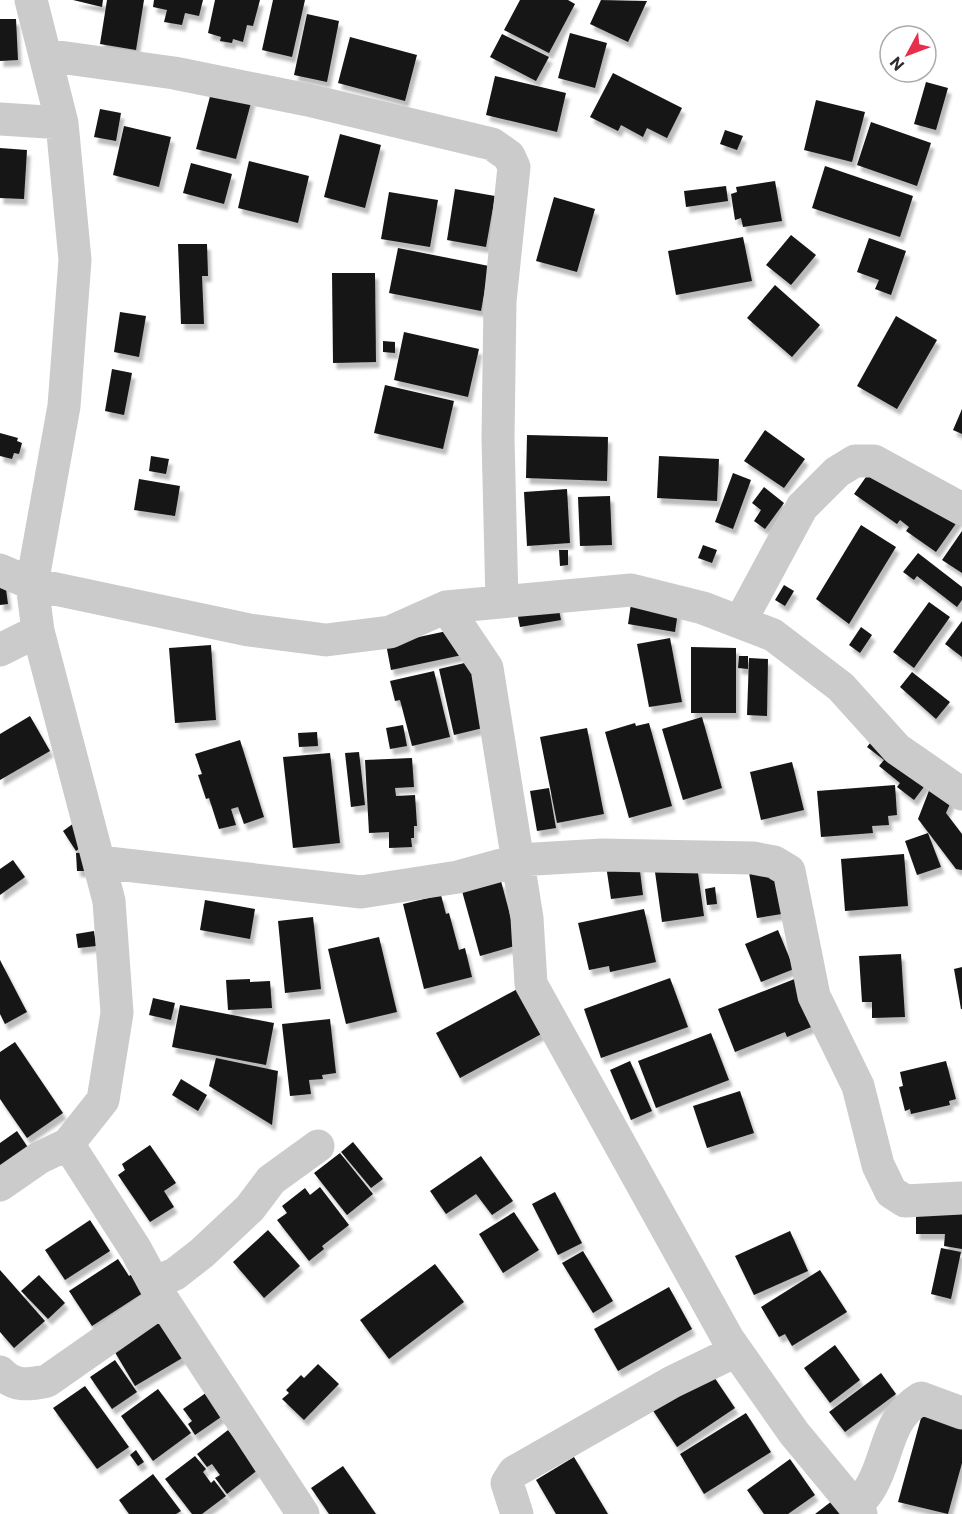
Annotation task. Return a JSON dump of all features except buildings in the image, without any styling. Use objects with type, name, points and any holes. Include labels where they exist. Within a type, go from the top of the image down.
[{"type":"street","points":[[0,1185],[39,1158],[68,1144],[103,1100],[117,1013],[109,901],[38,631],[32,584],[64,406],[75,260],[62,123],[31,0]]},
{"type":"street","points":[[45,55],[174,73],[308,100],[492,144],[509,156],[514,167],[500,301],[498,438],[502,602]]},
{"type":"street","points":[[0,119],[62,123]]},
{"type":"street","points":[[740,622],[802,507],[837,472],[855,461],[874,461],[962,509]]},
{"type":"street","points":[[0,570],[32,584],[249,630],[327,640],[390,632],[446,607],[632,590],[703,608],[773,635],[841,687],[897,749],[962,794]]},
{"type":"street","points":[[446,607],[487,668],[519,860],[527,918],[531,984],[669,1236],[736,1351],[794,1433],[858,1511],[872,1484],[896,1422],[906,1407],[921,1398],[962,1413]]},
{"type":"street","points":[[0,650],[38,631]]},
{"type":"street","points":[[99,862],[361,892],[458,877],[519,860],[602,855],[753,858],[774,862],[789,871],[814,996],[858,1086],[878,1165],[891,1192],[905,1201],[962,1198]]},
{"type":"street","points":[[68,1144],[158,1292],[303,1514]]},
{"type":"street","points":[[0,1372],[9,1382],[26,1385],[47,1381],[158,1292],[175,1274],[202,1253],[250,1208],[271,1180],[318,1146]]},
{"type":"street","points":[[517,1514],[507,1483],[514,1472],[672,1382],[736,1351]]}]
